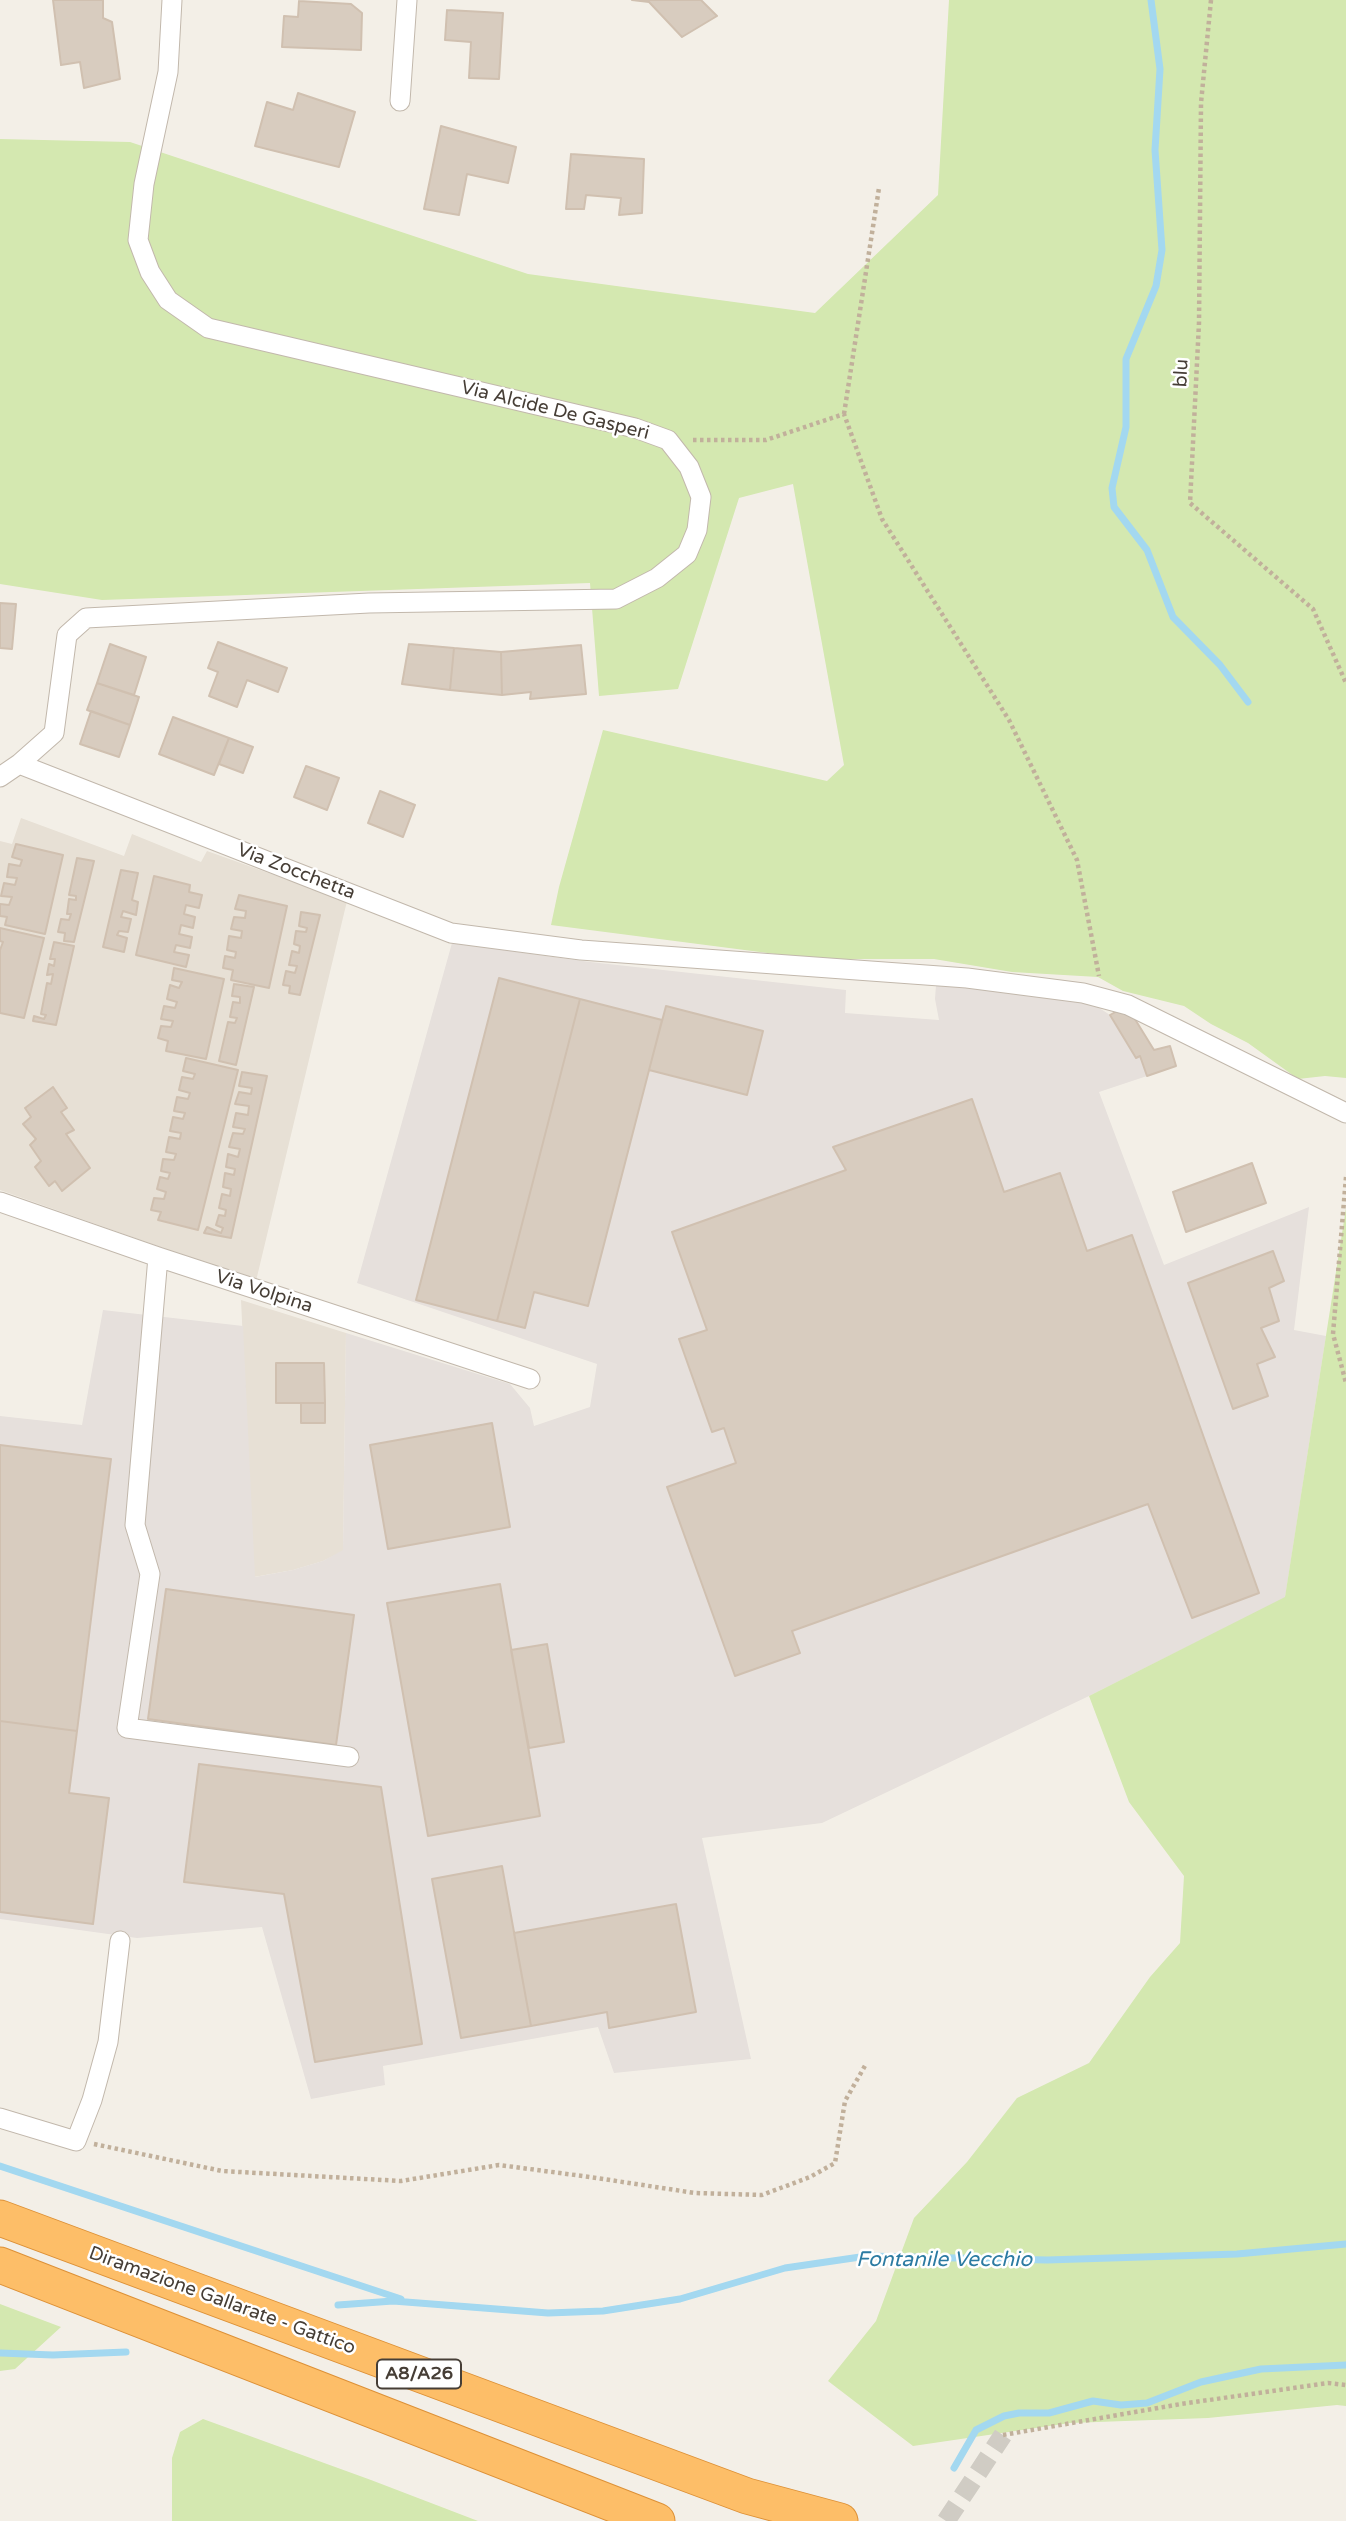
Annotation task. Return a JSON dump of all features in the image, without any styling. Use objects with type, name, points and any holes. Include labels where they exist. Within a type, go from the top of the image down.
[{"type":"highway","name":"Diramazione Gallarate - Gattico","points":[[0,2218],[747,2496],[840,2521]]},
{"type":"highway","name":"A8/A26","points":[[0,2265],[657,2521]]},
{"type":"street","name":"Via Alcide De Gasperi","points":[[0,777],[54,733],[67,635],[86,618],[369,603],[616,599],[657,578],[687,554],[697,530],[701,496],[689,467],[668,440],[635,428],[208,328],[167,300],[150,272],[138,240],[144,184],[168,72],[172,0]]},
{"type":"street","points":[[400,101],[407,0]]},
{"type":"street","name":"Via Zocchetta","points":[[19,764],[451,933],[581,950],[967,978],[1103,998],[1128,1004],[1346,1113]]},
{"type":"street","name":"Via Volpina","points":[[0,1202],[158,1257],[530,1379]]},
{"type":"street","points":[[158,1257],[135,1525],[150,1574],[128,1728],[349,1757]]},
{"type":"street","points":[[0,2118],[76,2140],[92,2099],[108,2042],[120,1941]]},
{"type":"path","name":"blu","points":[[1211,0],[1201,103],[1199,323],[1189,503],[1313,609],[1346,683]]},
{"type":"path","points":[[879,188],[844,414],[882,519],[1009,720],[1077,860],[1103,998]]},
{"type":"path","points":[[668,440],[766,440],[844,414]]},
{"type":"path","points":[[1346,1177],[1333,1334],[1346,1383]]},
{"type":"path","points":[[76,2140],[222,2171],[401,2181],[499,2165],[695,2193],[762,2195],[810,2177],[835,2163],[845,2101],[866,2064]]},
{"type":"path","points":[[1003,2435],[1181,2404],[1328,2383],[1346,2385]]},
{"type":"shaded area","points":[[21,818],[124,856],[132,834],[201,862],[207,851],[347,901],[256,1281],[0,1190],[0,841],[12,844]]},
{"type":"shaded area","points":[[452,943],[590,962],[846,990],[845,1013],[939,1020],[935,999],[936,985],[1087,1000],[1110,1015],[1136,1058],[1140,1056],[1147,1076],[1099,1092],[1164,1265],[1309,1207],[1294,1330],[1326,1336],[1285,1598],[1089,1696],[822,1823],[702,1838],[751,2059],[614,2073],[598,2027],[383,2066],[385,2085],[311,2099],[262,1927],[137,1938],[0,1919],[0,1416],[82,1425],[103,1310],[243,1326],[255,1577],[323,1561],[343,1550],[346,1333],[510,1384],[530,1408],[534,1426],[590,1407],[597,1364],[357,1283]]},
{"type":"shaded area","points":[[241,1300],[346,1333],[343,1551],[323,1561],[293,1570],[254,1577]]},
{"type":"green space","points":[[949,0],[1346,0],[1346,1078],[1325,1076],[1298,1079],[1248,1043],[1184,1006],[1123,991],[1098,977],[1012,972],[934,959],[830,959],[791,956],[551,925],[603,730],[827,781],[844,765],[793,484],[739,498],[678,689],[599,696],[590,583],[102,600],[0,584],[0,139],[130,142],[528,274],[815,313],[938,195]]},
{"type":"green space","points":[[1346,1208],[1346,2406],[1208,2418],[1070,2423],[913,2446],[828,2381],[876,2321],[914,2218],[967,2162],[1017,2098],[1089,2063],[1150,1977],[1180,1943],[1184,1876],[1129,1802],[1089,1696],[1285,1597]]},
{"type":"green space","points":[[0,2304],[61,2327],[15,2369],[0,2371]]},
{"type":"green space","points":[[203,2419],[478,2521],[172,2521],[172,2458],[180,2432]]},
{"type":"building","points":[[53,0],[103,0],[103,18],[112,22],[120,79],[84,88],[80,62],[61,65]]},
{"type":"building","points":[[632,0],[701,0],[717,16],[682,37],[649,2]]},
{"type":"building","points":[[299,1],[351,4],[362,13],[361,50],[282,47],[284,16],[298,17]]},
{"type":"building","points":[[447,10],[503,13],[499,79],[469,78],[471,42],[445,40]]},
{"type":"building","points":[[298,93],[355,112],[339,167],[255,146],[267,102],[293,110]]},
{"type":"building","points":[[441,126],[516,147],[508,183],[467,174],[459,215],[424,209]]},
{"type":"building","points":[[571,154],[644,159],[642,213],[619,215],[621,198],[586,195],[584,209],[566,209]]},
{"type":"building","points":[[0,603],[16,604],[12,649],[0,648]]},
{"type":"building","points":[[218,642],[287,668],[278,692],[247,680],[237,707],[209,696],[218,672],[208,668]]},
{"type":"building","points":[[110,644],[146,657],[134,695],[97,683]]},
{"type":"building","points":[[409,644],[454,648],[450,690],[402,684]]},
{"type":"building","points":[[581,645],[586,694],[530,699],[531,692],[502,695],[501,652]]},
{"type":"building","points":[[454,648],[501,652],[502,695],[450,690]]},
{"type":"building","points":[[97,683],[139,697],[130,725],[87,710]]},
{"type":"building","points":[[91,711],[130,725],[119,757],[80,744]]},
{"type":"building","points":[[173,717],[229,738],[214,775],[159,754]]},
{"type":"building","points":[[229,738],[253,747],[243,773],[219,764]]},
{"type":"building","points":[[306,766],[339,778],[327,810],[294,797]]},
{"type":"building","points":[[380,791],[415,805],[403,837],[368,823]]},
{"type":"building","points":[[16,844],[63,855],[45,934],[5,925],[7,917],[0,916],[0,904],[9,905],[12,897],[1,896],[4,883],[15,885],[17,878],[7,877],[9,864],[20,866],[22,860],[12,857]]},
{"type":"building","points":[[77,858],[94,861],[74,942],[64,941],[65,933],[58,932],[61,919],[69,920],[71,914],[67,914],[69,899],[76,900],[76,896],[69,895]]},
{"type":"building","points":[[121,870],[138,873],[132,900],[138,902],[136,915],[123,911],[121,917],[131,919],[128,932],[119,931],[117,935],[127,938],[124,952],[103,947]]},
{"type":"building","points":[[154,876],[190,885],[189,892],[202,895],[199,908],[186,905],[184,914],[195,917],[193,928],[181,925],[179,934],[192,937],[190,948],[176,945],[174,952],[189,955],[186,967],[136,955]]},
{"type":"building","points":[[239,895],[287,906],[269,988],[231,980],[233,970],[223,968],[225,956],[235,958],[236,952],[227,950],[229,936],[241,938],[242,931],[231,929],[234,917],[245,918],[246,911],[235,909]]},
{"type":"building","points":[[301,912],[320,915],[300,995],[289,993],[290,986],[283,985],[286,971],[295,973],[297,966],[289,965],[292,951],[299,953],[300,946],[294,944],[296,931],[306,932],[307,928],[299,926]]},
{"type":"building","points":[[0,928],[44,938],[24,1018],[0,1013],[0,950],[3,942],[0,941]]},
{"type":"building","points":[[54,942],[74,946],[56,1025],[33,1021],[34,1016],[44,1019],[46,1015],[41,1014],[47,983],[51,984],[53,974],[47,975],[49,964],[54,966],[55,959],[50,959]]},
{"type":"building","points":[[174,968],[224,979],[206,1059],[166,1051],[168,1041],[158,1038],[161,1026],[171,1027],[173,1021],[161,1019],[164,1006],[175,1008],[177,1002],[167,999],[170,985],[179,988],[182,982],[172,980]]},
{"type":"building","points":[[499,978],[580,999],[497,1321],[416,1300]]},
{"type":"building","points":[[234,984],[254,987],[236,1065],[219,1061],[228,1022],[235,1023],[237,1018],[230,1017],[233,1002],[240,1003],[240,997],[232,996]]},
{"type":"building","points":[[580,999],[662,1020],[588,1306],[534,1292],[525,1328],[497,1321]]},
{"type":"building","points":[[666,1006],[763,1031],[747,1095],[649,1070]]},
{"type":"building","points":[[1119,1010],[1133,1016],[1154,1050],[1170,1046],[1176,1066],[1147,1076],[1140,1056],[1136,1058],[1110,1015]]},
{"type":"building","points":[[186,1058],[238,1070],[198,1230],[158,1220],[161,1212],[151,1210],[154,1198],[164,1199],[166,1192],[157,1189],[160,1177],[168,1179],[170,1173],[161,1171],[163,1159],[174,1160],[176,1154],[166,1152],[169,1137],[180,1139],[181,1133],[170,1131],[173,1117],[183,1119],[185,1113],[174,1111],[177,1097],[188,1099],[190,1093],[179,1090],[182,1077],[193,1079],[195,1074],[183,1071]]},
{"type":"building","points":[[242,1072],[267,1076],[231,1238],[204,1233],[207,1227],[221,1233],[223,1228],[216,1225],[219,1215],[225,1216],[226,1210],[219,1208],[222,1194],[230,1196],[231,1189],[223,1187],[225,1173],[234,1175],[235,1169],[226,1167],[228,1154],[238,1157],[240,1149],[229,1147],[233,1133],[243,1134],[245,1129],[233,1127],[236,1113],[248,1115],[249,1106],[235,1104],[239,1092],[251,1094],[252,1088],[239,1086]]},
{"type":"building","points":[[53,1087],[67,1108],[61,1112],[74,1130],[66,1134],[90,1168],[62,1191],[55,1181],[49,1186],[35,1167],[41,1161],[30,1145],[36,1139],[23,1124],[31,1117],[25,1108]]},
{"type":"building","points":[[972,1099],[1004,1192],[1060,1173],[1087,1251],[1132,1235],[1259,1593],[1192,1618],[1148,1504],[792,1631],[800,1653],[735,1676],[667,1487],[736,1463],[724,1428],[712,1432],[679,1339],[707,1330],[672,1232],[846,1170],[833,1147]]},
{"type":"building","points":[[1252,1163],[1266,1203],[1186,1232],[1173,1192]]},
{"type":"building","points":[[1273,1251],[1284,1281],[1269,1288],[1279,1321],[1261,1328],[1275,1357],[1257,1364],[1268,1396],[1233,1409],[1188,1283]]},
{"type":"building","points":[[276,1363],[324,1363],[325,1403],[276,1403]]},
{"type":"building","points":[[301,1403],[325,1403],[325,1423],[301,1423]]},
{"type":"building","points":[[492,1423],[510,1527],[388,1549],[370,1445]]},
{"type":"building","points":[[0,1445],[111,1459],[77,1731],[0,1721]]},
{"type":"building","points":[[500,1584],[540,1816],[428,1836],[387,1603]]},
{"type":"building","points":[[166,1589],[354,1615],[336,1745],[148,1719]]},
{"type":"building","points":[[547,1644],[564,1742],[529,1748],[511,1650]]},
{"type":"building","points":[[0,1721],[77,1731],[69,1793],[109,1798],[93,1924],[0,1912]]},
{"type":"building","points":[[199,1764],[381,1787],[422,2044],[315,2062],[284,1894],[184,1882]]},
{"type":"building","points":[[502,1866],[531,2026],[461,2038],[432,1879]]},
{"type":"building","points":[[676,1904],[696,2012],[609,2028],[607,2012],[531,2026],[514,1933]]},
{"type":"waterway","points":[[1151,0],[1160,69],[1155,150],[1162,250],[1156,286],[1126,359],[1126,427],[1112,488],[1114,507],[1147,550],[1173,617],[1220,665],[1248,702]]},
{"type":"waterway","points":[[0,2166],[401,2299]]},
{"type":"waterway","name":"Fontanile Vecchio","points":[[338,2305],[393,2301],[548,2313],[603,2311],[680,2299],[785,2268],[867,2256],[1047,2260],[1237,2254],[1346,2244]]},
{"type":"waterway","name":"Fontanile Vecchio","points":[[0,2353],[53,2355],[126,2352]]},
{"type":"waterway","points":[[954,2468],[976,2430],[1004,2416],[1049,2413],[1093,2401],[1121,2405],[1147,2403],[1201,2382],[1261,2369],[1346,2365]]},
{"type":"tunnel","points":[[946,2521],[1003,2435]]}]
